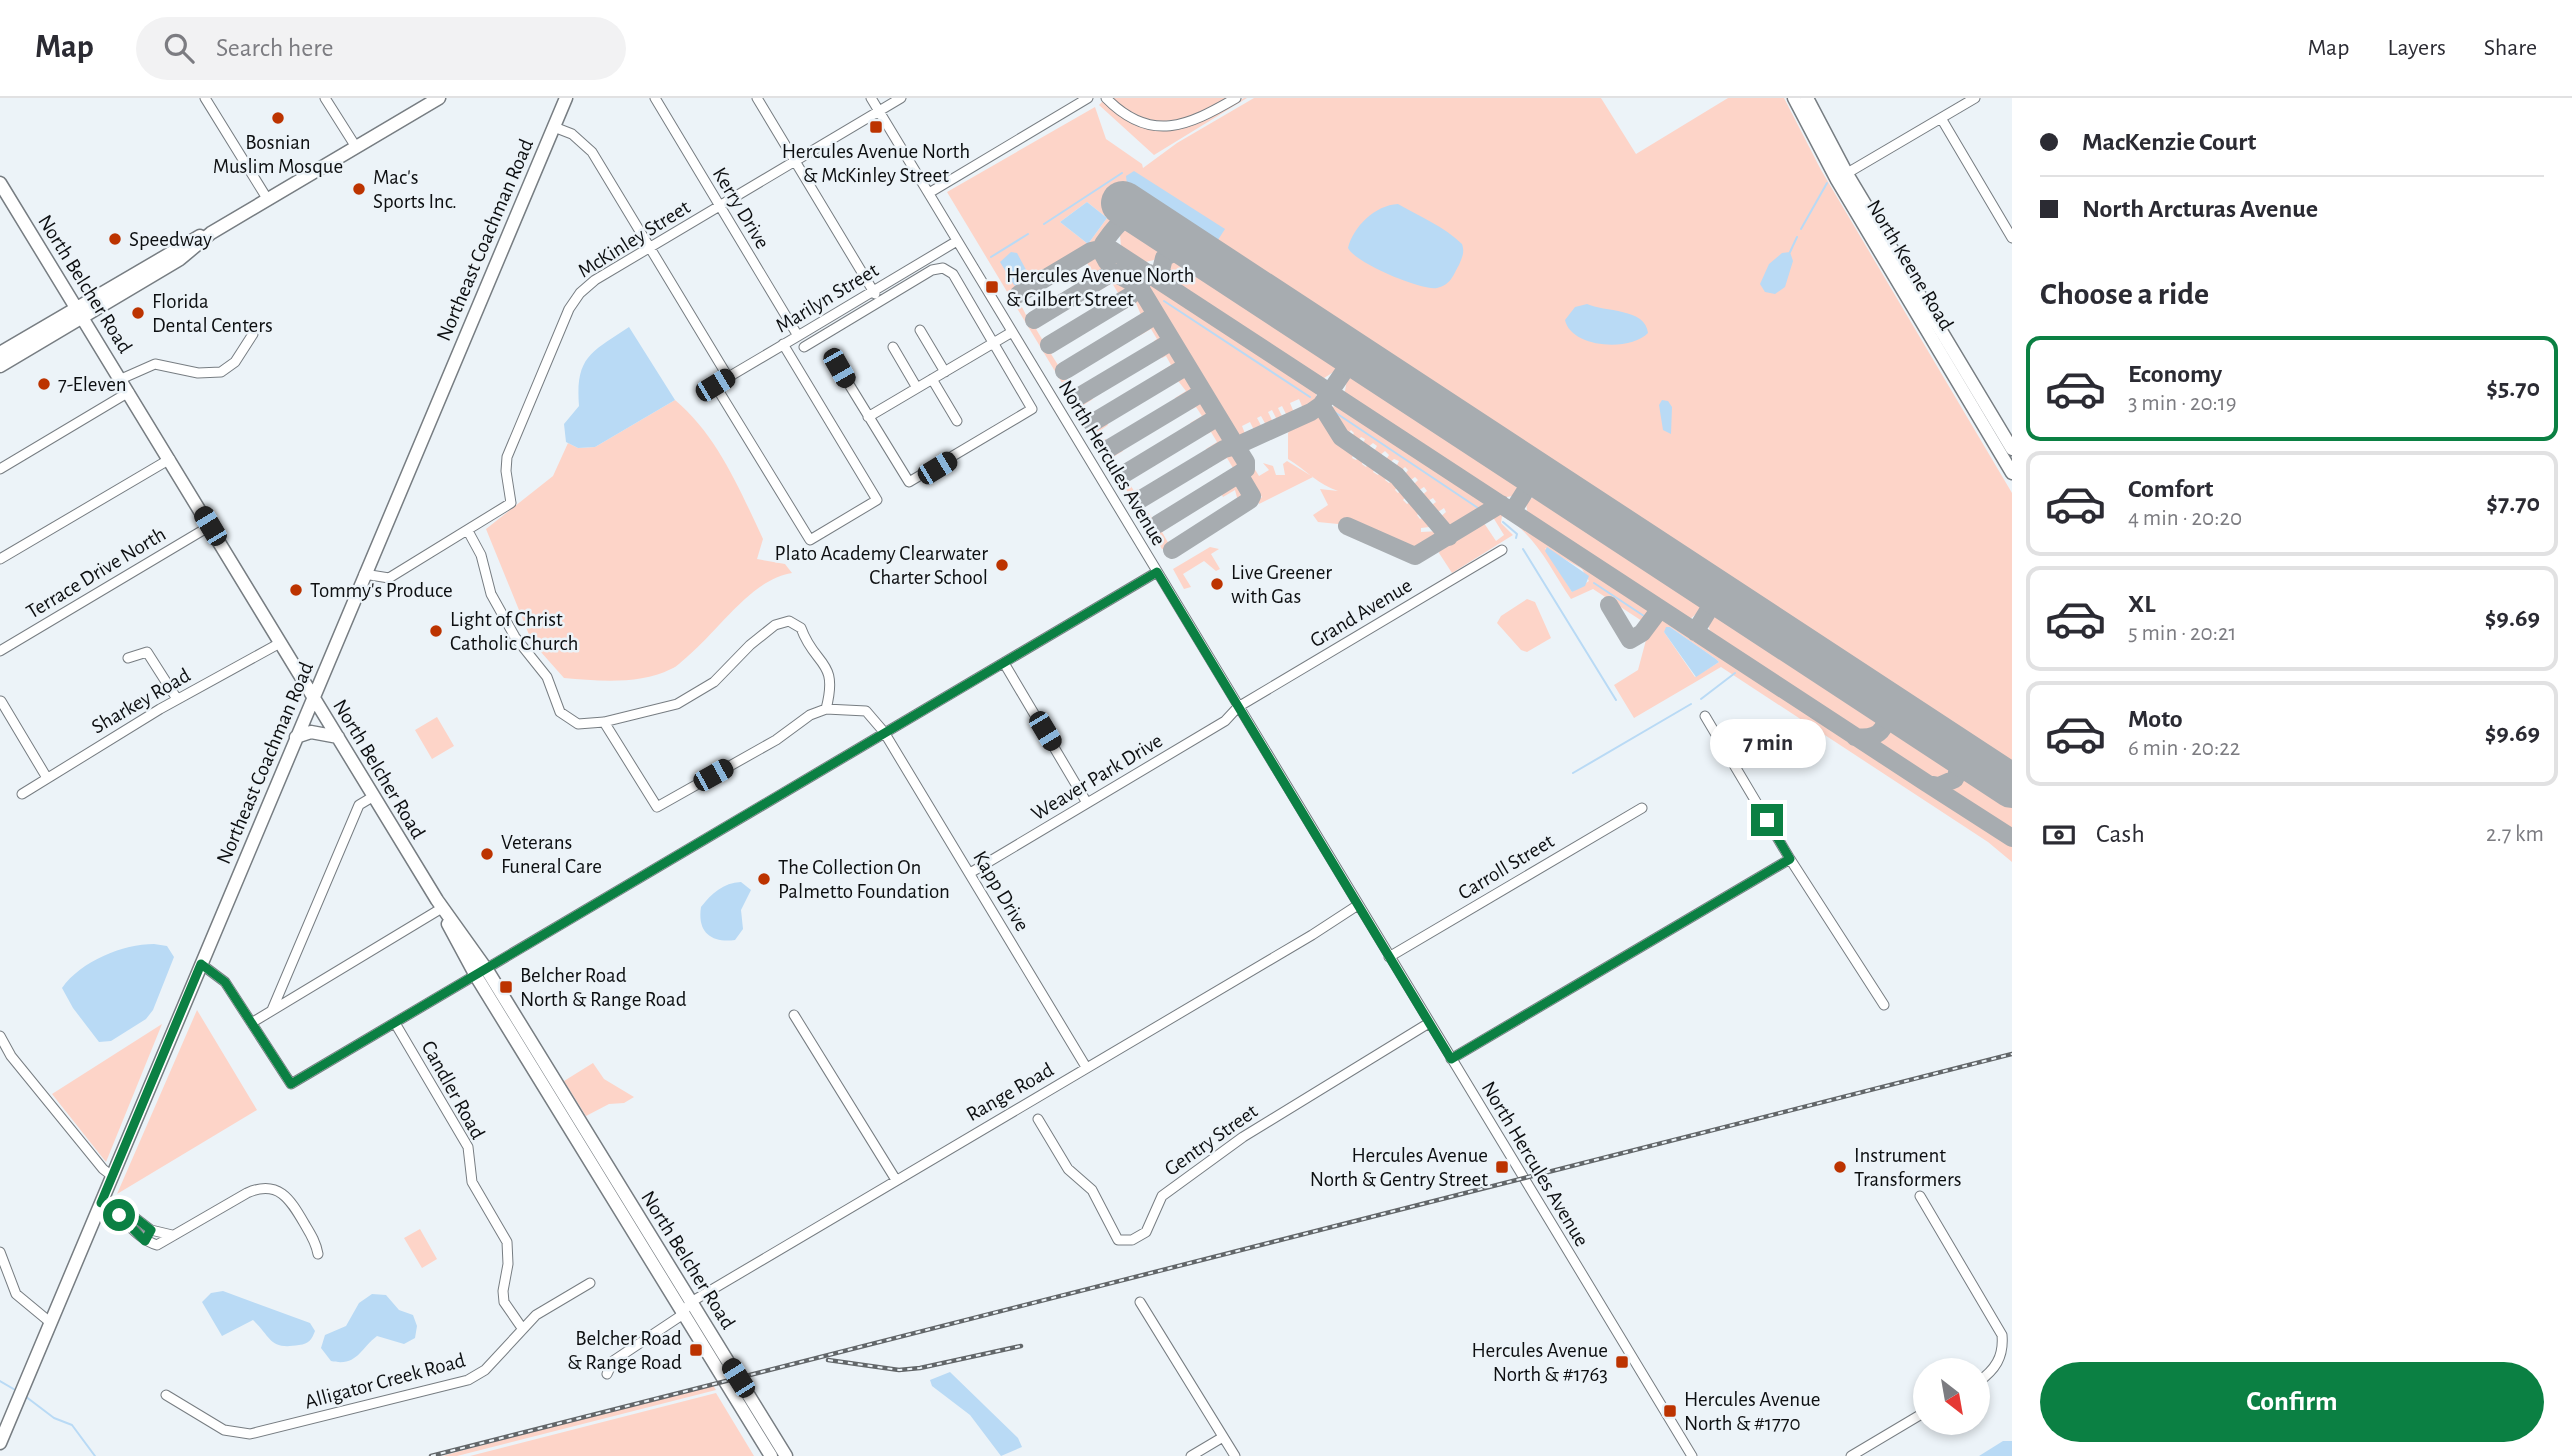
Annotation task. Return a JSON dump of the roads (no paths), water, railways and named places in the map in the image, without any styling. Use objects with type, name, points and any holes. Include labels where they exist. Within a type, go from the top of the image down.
[{"type":"main road","points":[[0,366],[194,238],[211,233],[439,98]]},
{"type":"main road","name":"Northeast Coachman Road","points":[[0,1443],[105,1205],[112,1176],[566,98]]},
{"type":"main road","name":"North Keene Road","points":[[1794,98],[2008,446],[2012,473]]},
{"type":"main road","name":"North Keene Road","points":[[1807,98],[1842,177]]},
{"type":"main road","name":"North Belcher Road","points":[[0,183],[687,1307],[786,1456]]},
{"type":"main road","points":[[0,353],[79,312]]},
{"type":"main road","points":[[296,737],[311,732],[338,737]]},
{"type":"main road","name":"North Belcher Road","points":[[687,1307],[771,1456]]},
{"type":"street","points":[[205,98],[268,200]]},
{"type":"street","points":[[325,98],[356,147]]},
{"type":"street","name":"Kerry Drive","points":[[655,98],[798,336]]},
{"type":"street","points":[[757,98],[879,301]]},
{"type":"street","name":"North Hercules Avenue","points":[[872,98],[1692,1456]]},
{"type":"street","name":"McKinley Street","points":[[468,531],[512,503],[506,471],[507,457],[569,309],[580,293],[595,280],[901,98]]},
{"type":"street","points":[[929,193],[1088,98]]},
{"type":"street","points":[[1106,98],[1129,117],[1160,127],[1190,123],[1236,98]]},
{"type":"street","points":[[1842,177],[1975,98]]},
{"type":"street","points":[[1941,118],[2012,238]]},
{"type":"street","points":[[554,127],[572,134],[592,152],[728,377]]},
{"type":"street","name":"Marilyn Street","points":[[783,344],[877,500],[810,540],[715,385],[783,344],[957,241]]},
{"type":"street","points":[[804,347],[932,270],[949,270],[1032,409],[914,482],[905,480],[839,368]]},
{"type":"street","points":[[920,330],[944,372]]},
{"type":"street","points":[[868,417],[1012,332]]},
{"type":"street","points":[[121,379],[155,364],[198,373],[221,372],[236,362],[253,334]]},
{"type":"street","points":[[893,347],[917,388]]},
{"type":"street","points":[[932,379],[957,421]]},
{"type":"street","points":[[0,469],[129,392]]},
{"type":"street","points":[[0,559],[170,459]]},
{"type":"street","name":"Terrace Drive North","points":[[0,651],[210,526]]},
{"type":"street","points":[[364,574],[389,578],[468,531],[481,555],[491,594],[522,647],[547,677],[560,712],[578,724],[604,722],[669,707],[703,691],[750,645],[775,625],[789,621],[801,628],[804,642],[817,654],[829,673],[832,687],[826,709],[810,715],[776,740],[657,807],[604,722]]},
{"type":"street","name":"Grand Avenue","points":[[1238,707],[1502,550]]},
{"type":"street","points":[[201,964],[225,982],[291,1084],[1157,572]]},
{"type":"street","name":"Sharkey Road","points":[[22,794],[177,699],[281,643]]},
{"type":"street","points":[[128,658],[147,652],[177,699]]},
{"type":"street","points":[[1004,663],[1087,803]]},
{"type":"street","points":[[1,701],[47,778]]},
{"type":"street","name":"Weaver Park Drive","points":[[970,873],[1225,721],[1238,707]]},
{"type":"street","name":"Kapp Drive","points":[[826,709],[866,711],[884,732],[1086,1068]]},
{"type":"street","points":[[1705,716],[1790,859],[1884,1005]]},
{"type":"street","points":[[272,1010],[359,805],[374,796]]},
{"type":"street","name":"Carroll Street","points":[[1389,957],[1642,808]]},
{"type":"street","points":[[1451,1059],[1790,859]]},
{"type":"street","name":"Range Road","points":[[607,1374],[613,1361],[680,1317],[687,1307],[1358,905]]},
{"type":"street","points":[[253,1022],[442,908]]},
{"type":"street","points":[[794,1015],[895,1180]]},
{"type":"street","name":"Candler Road","points":[[395,1023],[468,1147],[472,1182],[507,1242],[509,1264],[503,1290],[504,1302],[522,1328]]},
{"type":"street","name":"Gentry Street","points":[[1038,1119],[1068,1169],[1092,1190],[1118,1240],[1132,1240],[1146,1232],[1162,1196],[1236,1142],[1429,1023]]},
{"type":"street","points":[[0,1036],[11,1056],[103,1169],[112,1176]]},
{"type":"street","points":[[105,1205],[145,1241],[162,1244],[172,1235],[247,1192],[260,1187],[271,1187],[291,1200],[317,1245],[318,1254]]},
{"type":"street","points":[[1920,1196],[2000,1327],[2002,1354],[1990,1373]]},
{"type":"street","points":[[105,1205],[125,1210],[151,1230],[172,1235]]},
{"type":"street","points":[[145,1241],[151,1230]]},
{"type":"street","points":[[0,1252],[1,1264],[16,1294],[51,1323]]},
{"type":"street","name":"Alligator Creek Road","points":[[166,1395],[224,1430],[250,1434],[468,1380],[485,1370],[536,1315],[590,1283]]},
{"type":"street","points":[[1140,1302],[1235,1456]]},
{"type":"street","points":[[1851,1456],[1913,1419]]},
{"type":"street","points":[[1191,1456],[1223,1437]]},
{"type":"water","points":[[1134,171],[1225,229],[1216,243],[1127,185],[1126,176]]},
{"type":"water","points":[[1087,202],[1107,218],[1088,244],[1060,222]]},
{"type":"water","points":[[1398,204],[1440,227],[1462,244],[1463,252],[1459,265],[1446,285],[1429,288],[1403,280],[1362,261],[1348,248],[1355,232],[1366,218],[1381,208]]},
{"type":"water","points":[[1011,252],[1017,253],[1031,279],[1019,287],[1014,285],[1000,262]]},
{"type":"water","points":[[1790,252],[1793,261],[1785,287],[1775,294],[1765,292],[1760,284],[1769,264],[1782,253]]},
{"type":"water","points":[[1587,304],[1632,315],[1646,325],[1648,333],[1640,339],[1615,345],[1578,337],[1565,320],[1575,307]]},
{"type":"water","points":[[629,327],[675,400],[595,447],[578,448],[566,442],[564,424],[579,406],[578,389],[583,366],[596,350]]},
{"type":"water","points":[[1662,400],[1668,401],[1672,407],[1671,434],[1663,430],[1659,405]]},
{"type":"water","points":[[1547,547],[1589,576],[1585,586],[1572,592],[1545,551]]},
{"type":"water","points":[[1666,627],[1670,627],[1719,662],[1696,677],[1664,632]]},
{"type":"water","points":[[741,882],[751,890],[741,910],[743,929],[735,940],[713,938],[701,924],[701,907],[718,890]]},
{"type":"water","points":[[154,944],[167,946],[174,957],[153,1010],[146,1019],[111,1041],[99,1042],[73,1008],[62,988],[70,978],[91,962],[129,947]]},
{"type":"water","points":[[223,1291],[310,1323],[315,1331],[313,1336],[302,1344],[282,1346],[272,1341],[253,1320],[222,1336],[202,1302],[211,1293]]},
{"type":"water","points":[[372,1294],[386,1295],[399,1310],[413,1315],[417,1326],[415,1338],[404,1344],[377,1336],[352,1359],[331,1361],[321,1348],[325,1335],[346,1326],[359,1303]]},
{"type":"water","points":[[950,1372],[1018,1438],[1022,1447],[1001,1456],[970,1415],[932,1386],[930,1380]]},
{"type":"water","points":[[2003,1441],[2012,1441],[2012,1456],[1979,1456]]},
{"type":"waterway","points":[[1044,224],[1122,173]]},
{"type":"waterway","points":[[1801,229],[1827,183]]},
{"type":"waterway","points":[[991,257],[1028,234]]},
{"type":"waterway","points":[[1790,252],[1797,237]]},
{"type":"waterway","points":[[1164,301],[1310,397]]},
{"type":"waterway","points":[[1333,411],[1478,508]]},
{"type":"waterway","points":[[1503,522],[1517,534],[1516,538]]},
{"type":"waterway","points":[[1523,549],[1616,700]]},
{"type":"waterway","points":[[1594,583],[1644,616]]},
{"type":"waterway","points":[[1701,699],[1735,673]]},
{"type":"waterway","points":[[1573,773],[1691,704]]},
{"type":"waterway","points":[[0,1381],[17,1391]]},
{"type":"waterway","points":[[25,1396],[54,1418],[72,1425],[95,1456]]},
{"type":"railway","points":[[431,1456],[2012,1054]]},
{"type":"railway","points":[[828,1360],[899,1370],[1021,1346]]},
{"type":"place","name":"Bosnian Muslim Mosque","points":[[278,118]]},
{"type":"place","name":"Hercules Avenue North & McKinley Street","points":[[876,127]]},
{"type":"place","name":"Mac's Sports Inc.","points":[[359,189]]},
{"type":"place","name":"Speedway","points":[[115,239]]},
{"type":"place","name":"Hercules Avenue North & Gilbert Street","points":[[992,287]]},
{"type":"place","name":"Florida Dental Centers","points":[[138,313]]},
{"type":"place","name":"7-Eleven","points":[[44,384]]},
{"type":"place","name":"Plato Academy Clearwater Charter School","points":[[1002,565]]},
{"type":"place","name":"Live Greener with Gas","points":[[1217,584]]},
{"type":"place","name":"Tommy's Produce","points":[[296,590]]},
{"type":"place","name":"Light of Christ Catholic Church","points":[[436,631]]},
{"type":"place","name":"Veterans Funeral Care","points":[[487,854]]},
{"type":"place","name":"The Collection On Palmetto Foundation","points":[[764,879]]},
{"type":"place","name":"Belcher Road North & Range Road","points":[[506,987]]},
{"type":"place","name":"Hercules Avenue North & Gentry Street","points":[[1502,1167]]},
{"type":"place","name":"Instrument Transformers","points":[[1840,1167]]},
{"type":"place","name":"Belcher Road & Range Road","points":[[696,1350]]},
{"type":"place","name":"Hercules Avenue North & #1763","points":[[1622,1362]]},
{"type":"place","name":"Hercules Avenue North & #1770","points":[[1670,1411]]}]
